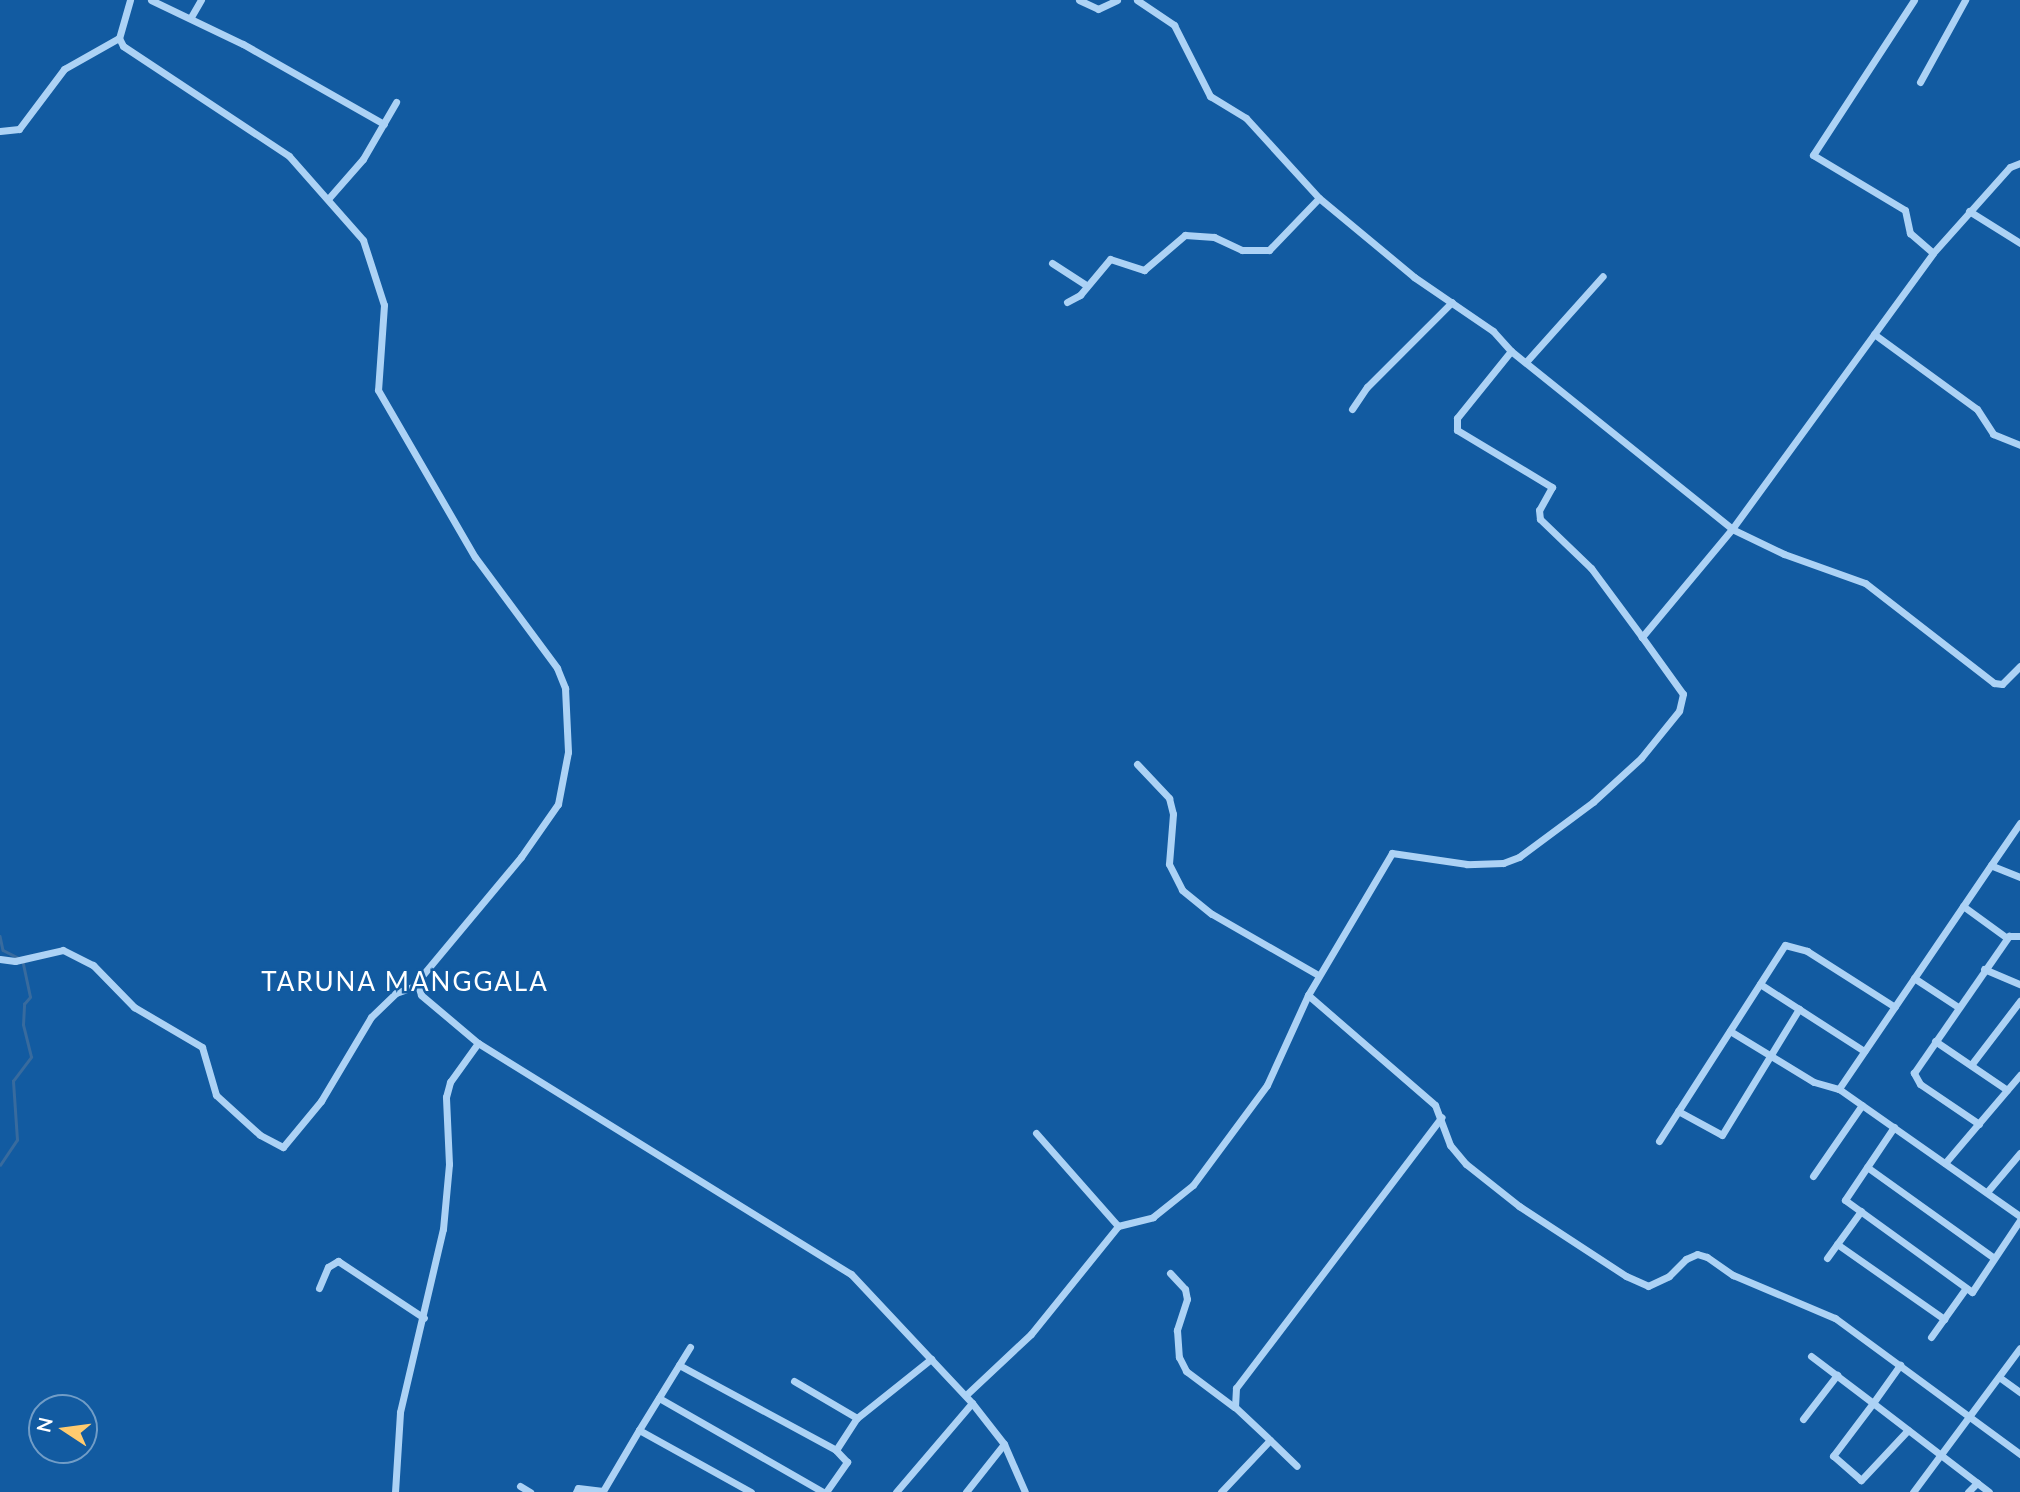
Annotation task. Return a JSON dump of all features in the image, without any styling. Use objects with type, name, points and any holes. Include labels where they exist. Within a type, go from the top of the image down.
[{"type":"street","points":[[0,131],[19,129],[64,69],[119,38],[130,0]]},
{"type":"street","points":[[151,0],[191,18],[384,124]]},
{"type":"street","points":[[191,18],[201,0]]},
{"type":"street","points":[[1079,0],[1098,9],[1117,0]]},
{"type":"street","points":[[1137,0],[1174,25],[1210,96],[1246,118],[1319,198],[1372,245],[1493,331],[1511,351],[1732,529],[1865,583],[1994,683],[2002,684],[2020,666]]},
{"type":"street","points":[[1914,0],[1813,155],[1905,209],[1910,233],[1933,253]]},
{"type":"street","points":[[1920,82],[1965,0]]},
{"type":"street","points":[[0,959],[15,961],[53,950],[71,953],[93,965],[134,1007],[194,1039],[207,1055],[216,1095],[260,1135],[283,1147],[314,1111],[372,1017],[396,993],[418,985],[552,816],[568,751],[567,700],[557,668],[475,557],[378,390],[384,305],[363,240],[289,156],[195,90],[131,54],[119,38]]},
{"type":"street","points":[[328,198],[363,159],[397,102]]},
{"type":"street","points":[[1642,637],[1732,529],[1933,253],[2010,167],[2020,163]]},
{"type":"street","points":[[1067,302],[1074,301],[1110,259],[1144,270],[1175,240],[1195,233],[1242,250],[1269,250],[1319,198]]},
{"type":"street","points":[[1969,211],[2020,243]]},
{"type":"street","points":[[1052,263],[1086,285]]},
{"type":"street","points":[[1526,362],[1603,276]]},
{"type":"street","points":[[1352,409],[1367,387],[1452,302]]},
{"type":"street","points":[[1874,334],[1977,409],[1993,434],[2020,445]]},
{"type":"street","points":[[966,1395],[1031,1334],[1118,1226],[1153,1217],[1193,1185],[1224,1147],[1267,1085],[1318,975],[1392,853],[1467,864],[1503,863],[1519,857],[1592,802],[1641,758],[1679,711],[1683,694],[1642,637],[1591,568],[1540,519],[1539,510],[1552,487],[1457,430],[1457,418],[1511,351]]},
{"type":"street","points":[[1137,764],[1169,798],[1173,814],[1169,864],[1182,890],[1212,914],[1318,975]]},
{"type":"street","points":[[1839,1089],[2020,823]]},
{"type":"street","points":[[1992,864],[2020,877]]},
{"type":"street","points":[[1963,906],[2007,938]]},
{"type":"street","points":[[1979,1124],[1916,1079],[1918,1066],[2007,938],[2020,936]]},
{"type":"street","points":[[1659,1141],[1782,948],[1790,944],[1895,1007]]},
{"type":"street","points":[[1984,968],[2020,984]]},
{"type":"street","points":[[1914,978],[1958,1007]]},
{"type":"street","points":[[1759,984],[1864,1051]]},
{"type":"street","points":[[418,985],[428,1004],[478,1043],[851,1274],[966,1395],[1004,1444],[1026,1492]]},
{"type":"street","points":[[1308,995],[1384,1058],[1442,1117],[1450,1145],[1466,1164],[1519,1206],[1640,1285],[1658,1283],[1697,1254],[1733,1275],[1835,1318],[2020,1454]]},
{"type":"street","points":[[1971,1065],[2020,1001]]},
{"type":"street","points":[[1678,1111],[1722,1135],[1799,1009]]},
{"type":"street","points":[[1730,1031],[1814,1082],[1839,1089],[1894,1127],[1987,1192],[2020,1218],[1972,1292],[1845,1200],[1894,1127]]},
{"type":"street","points":[[1935,1041],[2007,1090]]},
{"type":"street","points":[[395,1492],[400,1412],[424,1318],[448,1186],[446,1097],[450,1082],[478,1043]]},
{"type":"street","points":[[1945,1163],[2020,1074]]},
{"type":"street","points":[[1813,1176],[1862,1105]]},
{"type":"street","points":[[1235,1407],[1232,1399],[1239,1384],[1442,1117]]},
{"type":"street","points":[[1036,1133],[1118,1226]]},
{"type":"street","points":[[1987,1192],[2020,1153]]},
{"type":"street","points":[[1867,1167],[1994,1258]]},
{"type":"street","points":[[1827,1258],[1861,1211]]},
{"type":"street","points":[[1837,1244],[1944,1319]]},
{"type":"street","points":[[319,1288],[328,1267],[338,1261],[424,1318]]},
{"type":"street","points":[[1170,1273],[1185,1289],[1187,1298],[1177,1330],[1179,1357],[1201,1384],[1235,1407],[1297,1466]]},
{"type":"street","points":[[1931,1337],[1966,1287]]},
{"type":"street","points":[[576,1492],[578,1488],[603,1491],[690,1347]]},
{"type":"street","points":[[1913,1492],[2020,1348]]},
{"type":"street","points":[[1811,1356],[1989,1492]]},
{"type":"street","points":[[836,1450],[857,1418],[931,1359]]},
{"type":"street","points":[[659,1398],[825,1492],[847,1462],[836,1450],[679,1365]]},
{"type":"street","points":[[1900,1365],[1833,1455],[1859,1480],[1908,1430]]},
{"type":"street","points":[[1803,1419],[1837,1376]]},
{"type":"street","points":[[1999,1377],[2020,1392]]},
{"type":"street","points":[[794,1381],[857,1418]]},
{"type":"street","points":[[896,1492],[972,1403]]},
{"type":"street","points":[[639,1430],[751,1492]]},
{"type":"street","points":[[1221,1492],[1270,1440]]},
{"type":"street","points":[[966,1492],[1004,1444]]},
{"type":"street","points":[[1968,1492],[1977,1483]]},
{"type":"street","points":[[520,1486],[530,1492]]},
{"type":"waterway","points":[[0,936],[3,950],[19,958]]},
{"type":"waterway","points":[[0,1165],[17,1140],[13,1081],[31,1057],[23,1025],[24,1004],[30,997],[23,963]]},
{"type":"district","name":"TARUNA MANGGALA","points":[[405,982]]}]
